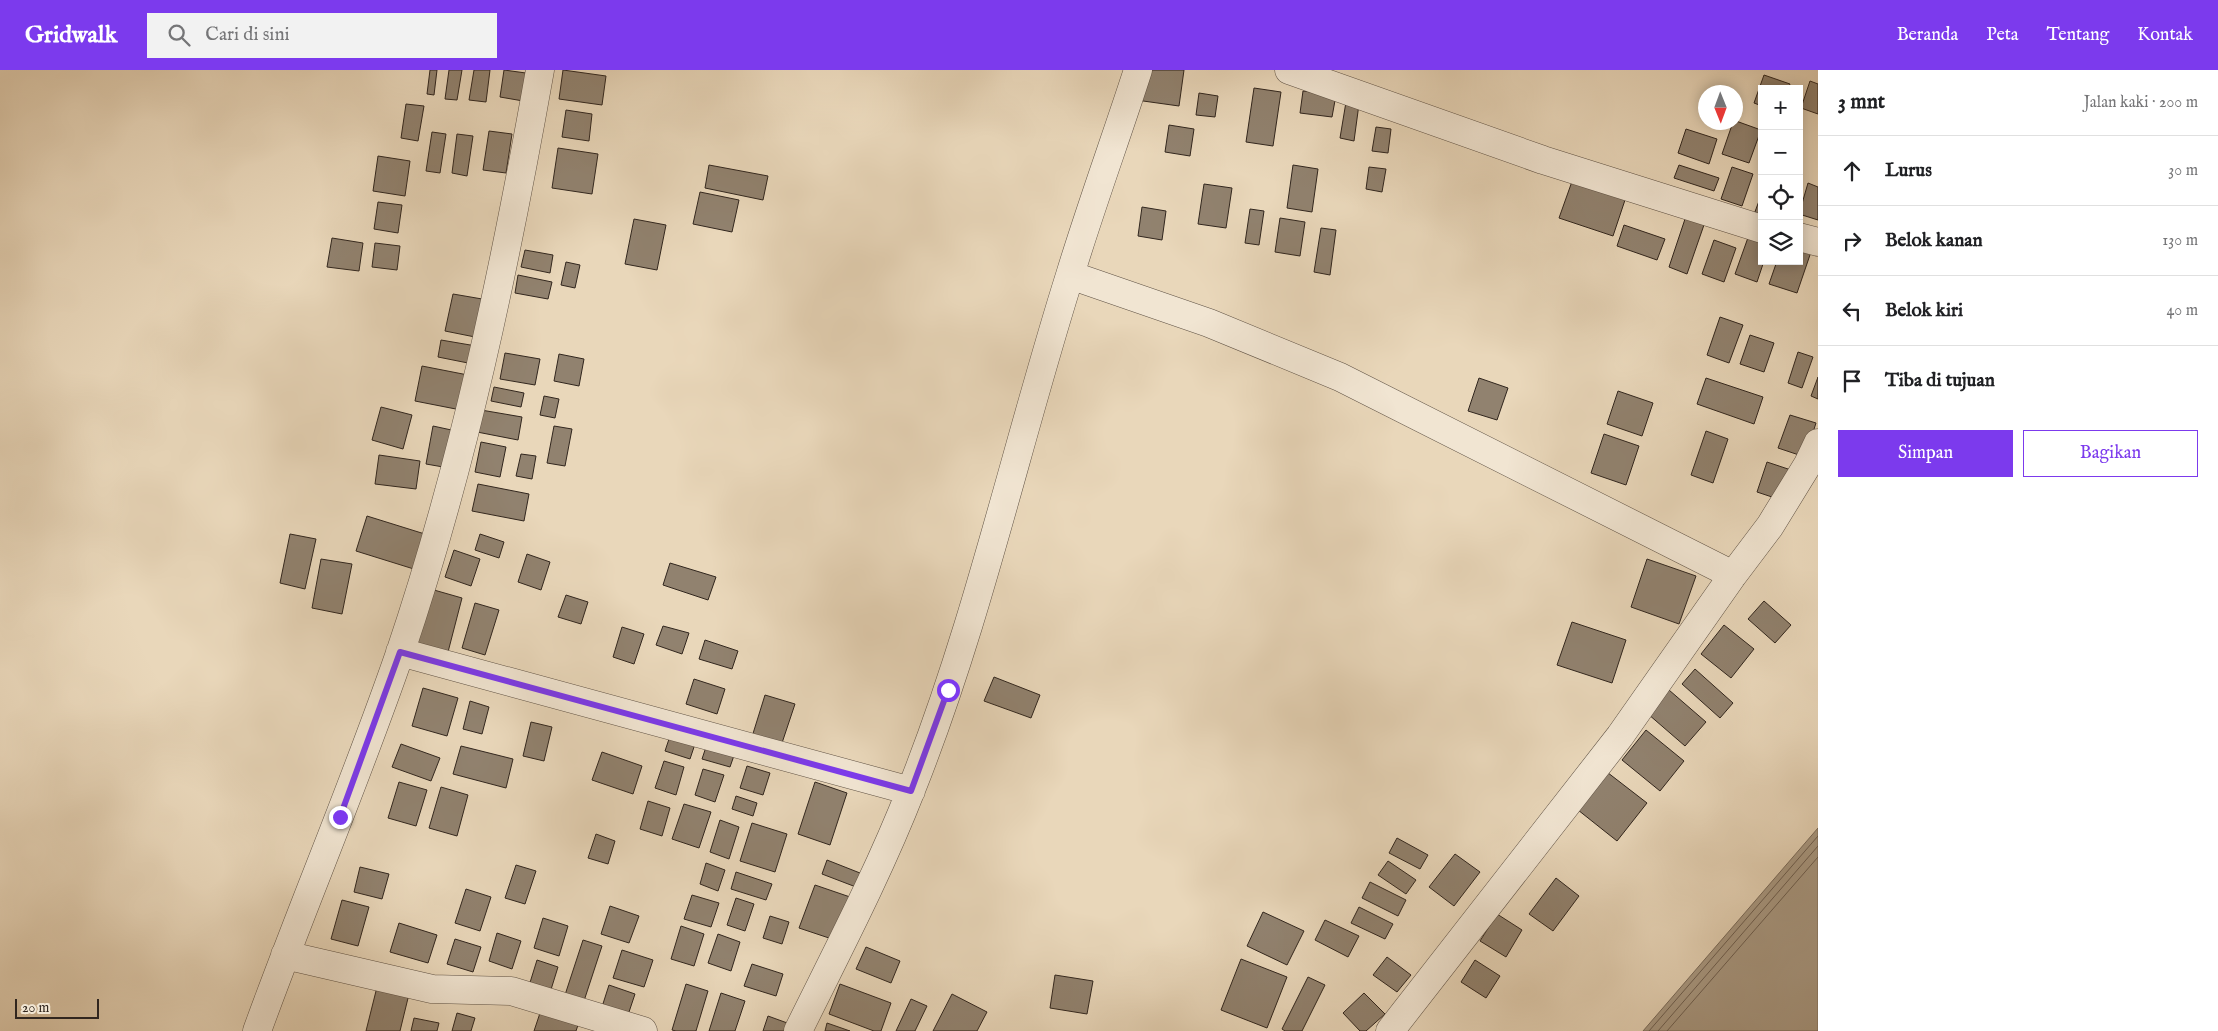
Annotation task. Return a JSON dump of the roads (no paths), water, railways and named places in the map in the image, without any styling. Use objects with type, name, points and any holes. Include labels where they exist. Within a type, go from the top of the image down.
[{"type":"street","points":[[257,1031],[340,817],[400,652],[468,425],[520,181],[540,70]]},
{"type":"street","points":[[798,1031],[854,918],[911,791],[948,690],[992,551],[1070,275],[1138,70]]},
{"type":"street","points":[[1289,70],[1543,160],[1758,227]]},
{"type":"street","points":[[1803,238],[1818,242]]},
{"type":"street","points":[[1070,275],[1208,323],[1340,376],[1733,575]]},
{"type":"street","points":[[1390,1031],[1620,736],[1733,575],[1770,526],[1818,444]]},
{"type":"street","points":[[400,652],[911,791]]},
{"type":"street","points":[[285,955],[432,989],[511,991],[643,1031]]},
{"type":"water","points":[[1818,828],[1818,1031],[1643,1031]]}]
